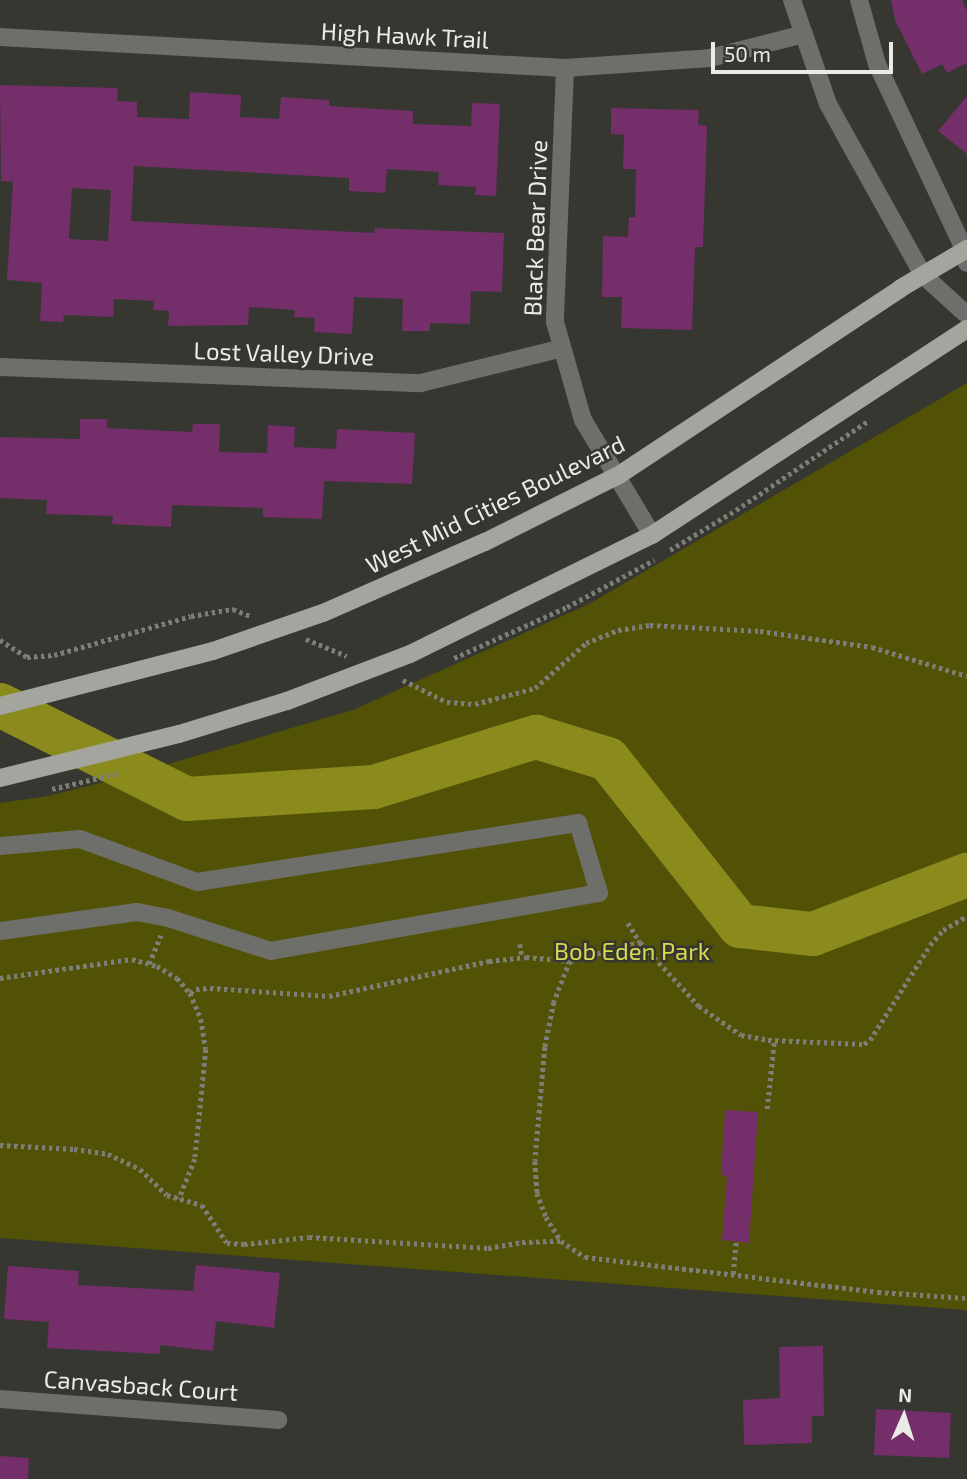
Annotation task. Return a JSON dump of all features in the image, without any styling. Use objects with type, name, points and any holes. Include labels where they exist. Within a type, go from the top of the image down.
[{"type":"main road","name":"West Mid Cities Boulevard","points":[[0,706],[213,651],[323,613],[485,541],[619,475],[923,275],[966,254]]},
{"type":"main road","points":[[0,778],[60,766],[288,701],[410,654],[652,535],[967,329]]},
{"type":"street","points":[[792,0],[828,104],[923,275],[967,315]]},
{"type":"street","points":[[859,0],[877,64],[966,254]]},
{"type":"street","name":"High Hawk Trail","points":[[0,37],[565,68],[710,58],[804,34]]},
{"type":"street","name":"Black Bear Drive","points":[[565,68],[555,322],[583,420],[619,475],[652,535]]},
{"type":"street","name":"Lost Valley Drive","points":[[0,366],[421,383],[562,348]]},
{"type":"street","points":[[0,846],[80,839],[197,882],[578,823],[599,893],[271,951],[168,918],[137,912],[0,931]]},
{"type":"street","name":"Canvasback Court","points":[[0,1399],[278,1420]]},
{"type":"path","points":[[0,640],[27,657],[54,655],[191,616],[233,609],[258,620]]},
{"type":"path","points":[[395,676],[447,702],[475,704],[535,688],[586,643],[618,630],[650,625],[760,631],[872,648],[967,676]]},
{"type":"path","points":[[295,635],[358,661]]},
{"type":"path","points":[[628,923],[640,942],[699,1006],[741,1035],[774,1041],[864,1044],[930,945],[943,930],[967,916]]},
{"type":"path","points":[[149,964],[168,918]]},
{"type":"path","points":[[190,993],[196,989],[210,988],[329,996],[455,968],[522,957],[570,961],[640,942]]},
{"type":"path","points":[[520,944],[522,957]]},
{"type":"path","points":[[0,978],[132,959],[177,978],[190,993],[201,1019],[205,1062],[195,1158],[179,1199]]},
{"type":"path","points":[[570,961],[554,1002],[545,1047],[534,1161],[537,1193],[546,1217],[561,1241],[586,1257],[878,1292],[967,1298]]},
{"type":"path","points":[[766,1109],[774,1041]]},
{"type":"path","points":[[0,1145],[74,1149],[108,1154],[140,1169],[167,1195],[202,1205],[227,1243],[244,1244],[309,1237],[488,1248],[523,1242],[561,1241]]},
{"type":"path","points":[[733,1275],[736,1241]]},
{"type":"green space","name":"Bob Eden Park","points":[[967,383],[967,1310],[0,1238],[0,803],[48,796],[124,777],[353,710],[589,604]]},
{"type":"building","points":[[891,0],[962,0],[967,11],[967,63],[947,73],[942,64],[922,74],[895,20]]},
{"type":"building","points":[[0,85],[118,88],[117,101],[137,102],[137,117],[189,119],[190,92],[241,95],[240,117],[279,119],[281,97],[329,100],[329,106],[413,111],[413,124],[471,126],[472,103],[500,104],[496,196],[475,195],[476,187],[438,185],[439,172],[387,169],[385,193],[349,191],[349,178],[134,166],[131,221],[374,233],[375,228],[504,233],[502,292],[471,291],[470,324],[430,323],[430,331],[402,331],[403,299],[354,297],[352,334],[314,332],[315,318],[294,317],[295,310],[249,307],[248,325],[168,326],[169,311],[153,310],[154,301],[114,299],[113,317],[64,315],[63,322],[40,321],[42,283],[7,280],[13,182],[1,181]],"holes":[[[72,188],[111,190],[108,241],[69,239]]]},
{"type":"building","points":[[967,96],[967,154],[938,131]]},
{"type":"building","points":[[611,108],[699,110],[698,125],[707,126],[703,247],[695,247],[692,330],[621,328],[622,297],[602,297],[603,236],[628,237],[629,217],[635,217],[636,169],[623,169],[624,135],[611,134]]},
{"type":"building","points":[[80,419],[107,419],[107,428],[192,432],[193,424],[220,424],[219,452],[267,453],[268,425],[295,427],[294,447],[336,449],[337,429],[415,433],[412,484],[324,481],[322,519],[263,517],[263,508],[172,505],[171,527],[112,524],[113,516],[46,514],[47,500],[0,498],[0,437],[80,439]]},
{"type":"building","points":[[725,1110],[758,1112],[749,1243],[722,1240],[727,1176],[721,1175]]},
{"type":"building","points":[[196,1265],[280,1273],[274,1328],[216,1321],[213,1351],[160,1345],[160,1354],[47,1348],[49,1322],[4,1319],[8,1266],[79,1271],[78,1285],[193,1291]]},
{"type":"building","points":[[823,1346],[824,1416],[812,1416],[812,1443],[744,1445],[743,1400],[780,1398],[779,1347]]},
{"type":"building","points":[[876,1409],[951,1413],[949,1458],[874,1455]]},
{"type":"building","points":[[0,1456],[29,1458],[28,1479],[0,1479]]},
{"type":"waterway","points":[[0,705],[187,799],[374,787],[536,737],[608,759],[740,926],[813,934],[967,875]]}]
